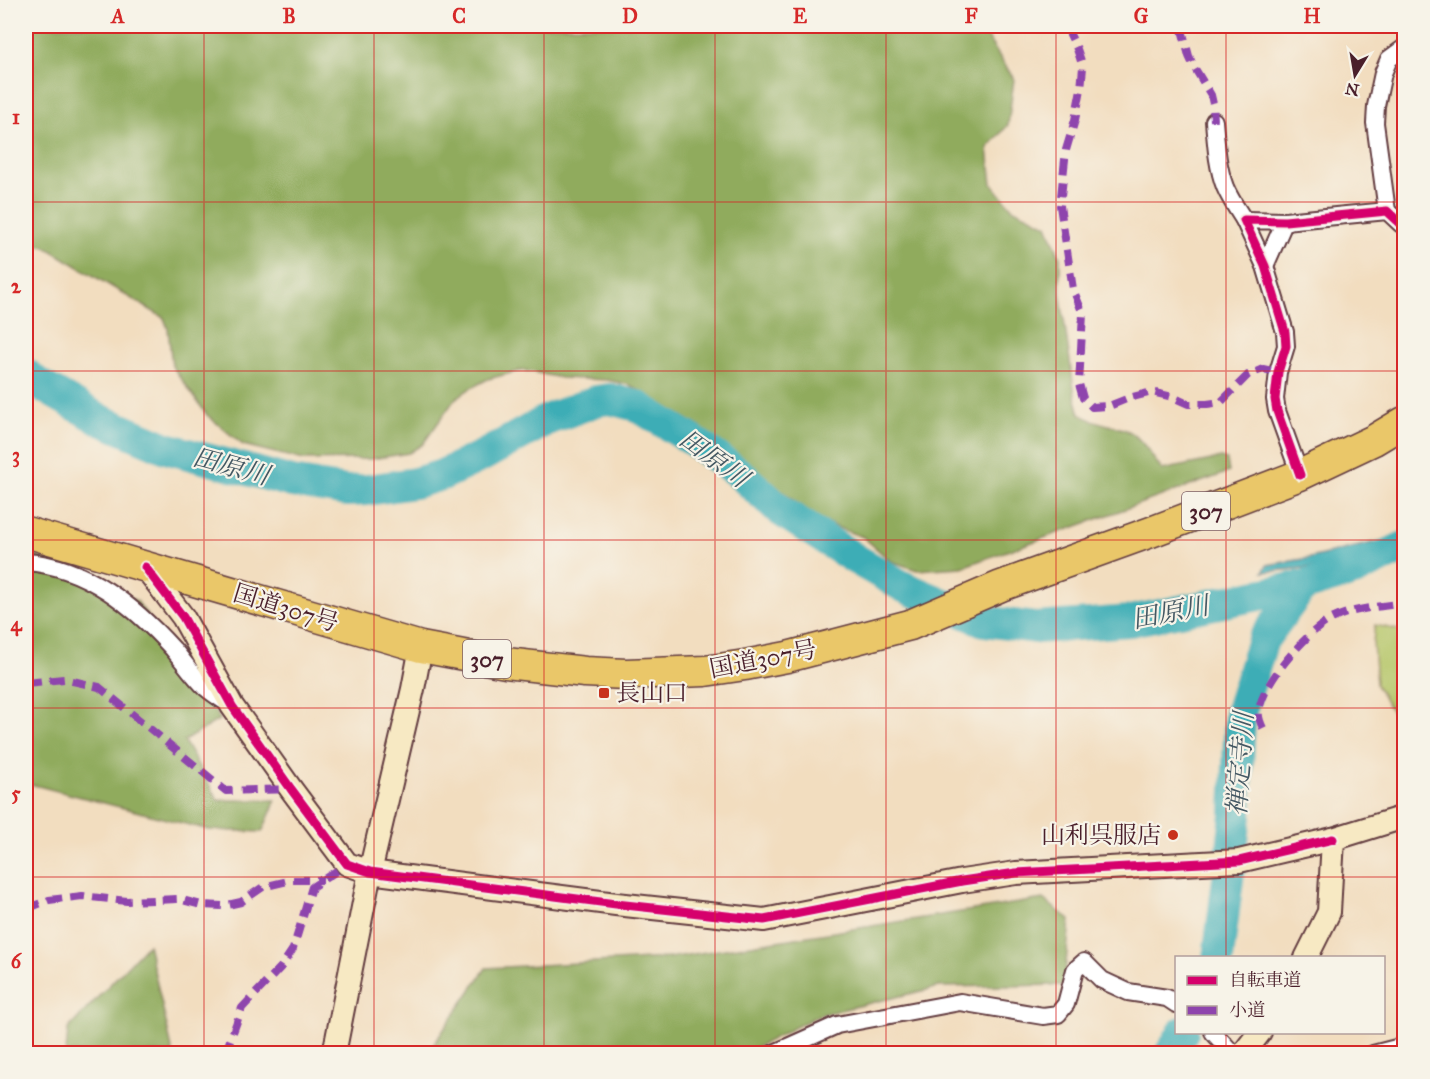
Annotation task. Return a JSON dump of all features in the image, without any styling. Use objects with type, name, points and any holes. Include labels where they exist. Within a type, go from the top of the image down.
[{"type":"highway","name":"国道307号","points":[[26,532],[421,647],[506,663],[547,668],[626,674],[705,671],[746,666],[787,657],[910,625],[1001,586],[1141,536],[1300,475],[1404,423]]},
{"type":"street","points":[[1404,48],[1389,59],[1383,73],[1376,105],[1376,123],[1387,211],[1404,225]]},
{"type":"street","points":[[1214,121],[1216,148],[1225,186],[1265,266],[1285,332],[1286,346],[1278,372],[1275,399],[1277,411],[1300,475]]},
{"type":"street","points":[[1244,220],[1285,221],[1387,211]]},
{"type":"street","points":[[1265,266],[1285,221]]},
{"type":"street","points":[[26,562],[61,568],[106,588],[137,613],[172,648],[206,689],[232,706]]},
{"type":"street","points":[[145,567],[183,617],[232,706],[291,789],[347,864],[370,872],[616,904],[764,920],[962,881],[1016,873],[1239,861],[1333,839],[1404,817]]},
{"type":"street","points":[[334,1053],[370,872],[421,647]]},
{"type":"street","points":[[1307,956],[1329,912],[1333,839]]},
{"type":"street","points":[[772,1053],[837,1025],[960,1002],[1043,1016],[1058,1014],[1066,1004],[1075,970],[1084,962],[1102,980],[1128,992],[1167,998],[1175,1003]]},
{"type":"street","points":[[1215,1034],[1233,1053]]},
{"type":"street","points":[[1244,1053],[1258,1034]]},
{"type":"street","points":[[1373,1053],[1404,1046]]},
{"type":"green space","points":[[26,26],[982,26],[1014,79],[1008,125],[988,148],[992,184],[1012,208],[1047,225],[1060,257],[1060,291],[1075,396],[1080,414],[1131,433],[1146,447],[1162,470],[1221,458],[1227,460],[1229,472],[962,567],[917,570],[891,561],[863,537],[815,517],[700,427],[630,385],[607,380],[561,378],[523,370],[488,379],[455,399],[423,444],[409,453],[371,459],[304,460],[243,445],[207,415],[172,366],[168,329],[164,318],[44,246],[26,247]]},
{"type":"green space","points":[[26,551],[137,601],[220,719],[184,741],[218,800],[276,800],[262,832],[209,830],[26,783]]},
{"type":"green space","points":[[1375,625],[1404,631],[1404,731],[1376,685],[1373,642]]},
{"type":"green space","points":[[1043,899],[1070,920],[1064,985],[939,987],[819,1015],[745,1053],[427,1054],[486,968],[668,958]]},
{"type":"green space","points":[[148,944],[173,1053],[66,1053],[68,1029]]},
{"type":"water","points":[[1404,535],[1404,557],[1365,569],[1301,603],[1320,573],[1315,567],[1263,572],[1267,565],[1310,558]]},
{"type":"waterway","name":"田原川","points":[[26,374],[40,385],[103,421],[166,448],[292,482],[347,491],[415,483],[442,475],[549,419],[596,401],[610,399],[637,406],[695,442],[740,474],[781,511],[904,587],[984,621],[1036,628],[1130,621],[1303,586],[1354,571],[1404,547]]},
{"type":"waterway","name":"禅定寺川","points":[[1218,956],[1236,816],[1240,714],[1263,640],[1303,586]]},
{"type":"waterway","name":"禅定寺川","points":[[1170,1054],[1182,1034]]},
{"type":"marked path","points":[[1066,26],[1083,67],[1075,120],[1066,150],[1060,206],[1073,289],[1083,314],[1079,384],[1083,398],[1092,407],[1109,406],[1152,392],[1173,397],[1188,404],[1207,404],[1221,402],[1248,375],[1263,369],[1278,372]]},
{"type":"marked path","points":[[1181,26],[1189,56],[1211,95],[1214,121]]},
{"type":"marked path","points":[[1263,728],[1259,711],[1268,687],[1297,648],[1319,627],[1346,613],[1404,603]]},
{"type":"marked path","points":[[26,683],[64,679],[99,687],[226,791],[291,789]]},
{"type":"marked path","points":[[225,1054],[242,1008],[281,967],[293,949],[312,887],[347,864]]},
{"type":"marked path","points":[[26,909],[49,900],[82,896],[127,901],[178,899],[201,905],[223,906],[241,902],[263,887],[292,880],[323,880]]},
{"type":"cycle path","points":[[1300,475],[1277,411],[1275,399],[1278,372],[1286,346],[1285,332],[1265,266],[1244,220],[1285,221],[1387,211],[1404,225]]},
{"type":"cycle path","points":[[145,567],[183,617],[232,706],[291,789],[347,864],[370,872],[616,904],[764,920],[962,881],[1016,873],[1239,861],[1333,839]]},
{"type":"place","name":"長山口","points":[[604,693]]},
{"type":"place","name":"山利呉服店","points":[[1173,835]]}]
